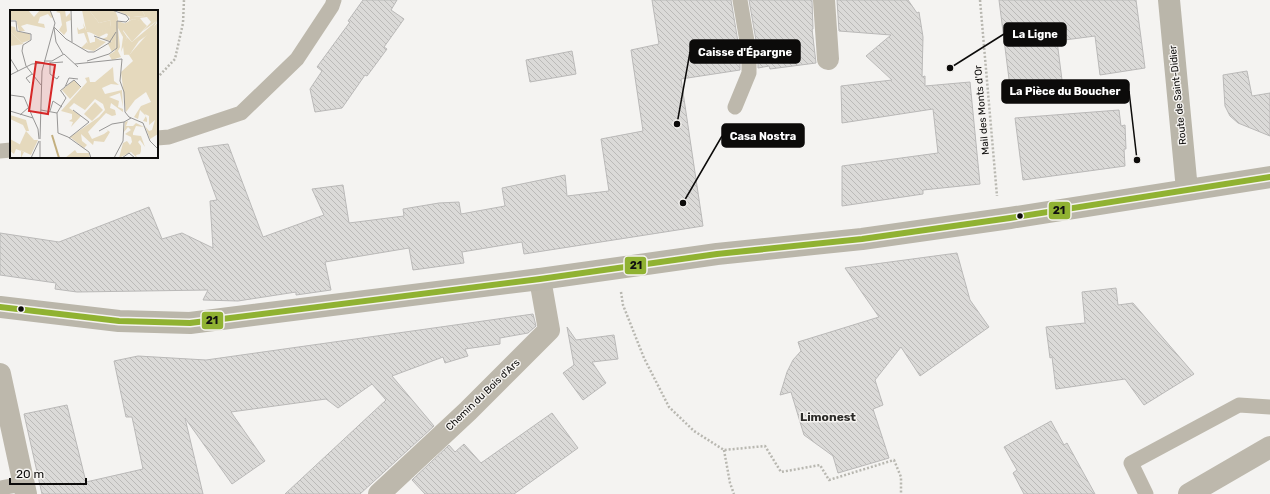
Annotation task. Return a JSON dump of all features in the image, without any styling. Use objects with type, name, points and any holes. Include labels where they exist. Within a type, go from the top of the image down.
[{"type":"main road","name":"Route de Saint-Didier","points":[[1169,0],[1187,190]]},
{"type":"main road","points":[[0,307],[112,320],[190,323],[540,279],[716,254],[862,239],[1270,177]]},
{"type":"street","points":[[824,0],[828,59]]},
{"type":"street","name":"Chemin du Bois d'Ars","points":[[379,494],[468,411],[548,330],[540,279]]},
{"type":"street","points":[[0,374],[24,489]]},
{"type":"street","points":[[1189,494],[1270,446]]},
{"type":"lane","points":[[158,138],[169,138],[241,113],[296,59],[332,6],[334,0]]},
{"type":"lane","points":[[735,107],[749,73],[749,53],[740,0]]},
{"type":"lane","points":[[0,151],[10,150]]},
{"type":"lane","points":[[1146,494],[1132,463],[1239,405],[1270,407]]},
{"type":"lane","points":[[0,488],[24,489]]},
{"type":"path","points":[[158,77],[175,59],[183,23],[184,0]]},
{"type":"path","name":"Mail des Monts d'Or","points":[[980,0],[999,219]]},
{"type":"path","points":[[616,268],[623,305],[644,358],[669,407],[694,431],[724,450],[765,446],[781,472],[820,465],[829,480],[894,460],[901,477],[901,494]]},
{"type":"path","points":[[724,450],[730,483],[734,494]]},
{"type":"building","points":[[363,0],[397,0],[391,10],[404,19],[384,47],[387,49],[367,76],[365,75],[342,108],[315,112],[310,89],[322,71],[317,67],[350,22],[348,21]]},
{"type":"building","points":[[652,0],[731,0],[740,54],[740,70],[681,79],[703,226],[524,254],[522,242],[462,252],[464,263],[413,270],[409,248],[325,262],[331,290],[296,295],[296,292],[238,301],[203,300],[208,290],[77,292],[55,289],[56,283],[0,275],[0,233],[59,242],[149,207],[162,239],[182,233],[213,248],[210,201],[217,200],[198,148],[228,144],[263,237],[324,215],[312,189],[343,185],[349,223],[404,216],[403,209],[439,203],[459,202],[461,214],[505,206],[502,188],[565,175],[567,196],[609,191],[601,139],[643,131],[631,50],[659,44]]},
{"type":"building","points":[[749,0],[812,0],[812,29],[816,63],[770,69],[769,66],[758,68],[758,52]]},
{"type":"building","points":[[837,0],[908,0],[917,13],[919,12],[923,37],[922,77],[925,76],[925,86],[970,82],[980,184],[923,190],[923,194],[842,206],[842,166],[938,153],[933,109],[842,123],[841,86],[892,80],[866,56],[891,35],[839,31]]},
{"type":"building","points":[[999,0],[1136,0],[1145,68],[1100,75],[1095,36],[1057,41],[1062,80],[1010,87]]},
{"type":"building","points":[[572,51],[576,74],[530,82],[526,60]]},
{"type":"building","points":[[1247,71],[1252,96],[1270,93],[1270,136],[1238,123],[1230,116],[1225,106],[1223,75]]},
{"type":"building","points":[[1119,110],[1121,126],[1125,125],[1125,166],[1023,180],[1015,118]]},
{"type":"building","points":[[957,253],[970,300],[989,327],[920,376],[901,347],[875,380],[883,405],[873,409],[889,458],[838,473],[833,456],[804,435],[791,392],[780,395],[787,372],[793,360],[801,351],[798,342],[879,317],[845,268]]},
{"type":"building","points":[[1116,288],[1118,305],[1133,303],[1194,374],[1144,405],[1125,379],[1056,389],[1046,327],[1085,323],[1082,292]]},
{"type":"building","points":[[533,314],[536,326],[528,333],[500,338],[500,344],[465,349],[468,356],[445,363],[443,357],[392,376],[434,426],[360,494],[285,494],[386,400],[372,384],[338,408],[326,399],[231,412],[265,461],[232,484],[185,418],[203,494],[42,494],[24,414],[67,405],[86,482],[143,469],[132,417],[126,417],[114,361],[138,356],[206,360]]},
{"type":"building","points":[[567,327],[576,340],[614,335],[618,359],[592,362],[606,383],[583,400],[563,373],[574,365]]},
{"type":"building","points":[[552,413],[578,448],[514,494],[425,494],[412,480],[449,445],[455,452],[464,444],[481,463]]},
{"type":"building","points":[[1051,421],[1064,445],[1067,443],[1095,494],[1024,494],[1013,473],[1017,470],[1004,447]]},
{"type":"transit line","name":"21","points":[[0,307],[119,321],[190,323],[540,279],[717,254],[862,239],[1010,218],[1270,177]]},
{"type":"place","name":"La Ligne","points":[[950,68]]},
{"type":"place","name":"Caisse d'Épargne","points":[[677,124]]},
{"type":"place","name":"La Pièce du Boucher","points":[[1137,160]]},
{"type":"place","name":"Casa Nostra","points":[[683,203]]},
{"type":"district","name":"Limonest","points":[[828,417]]}]
